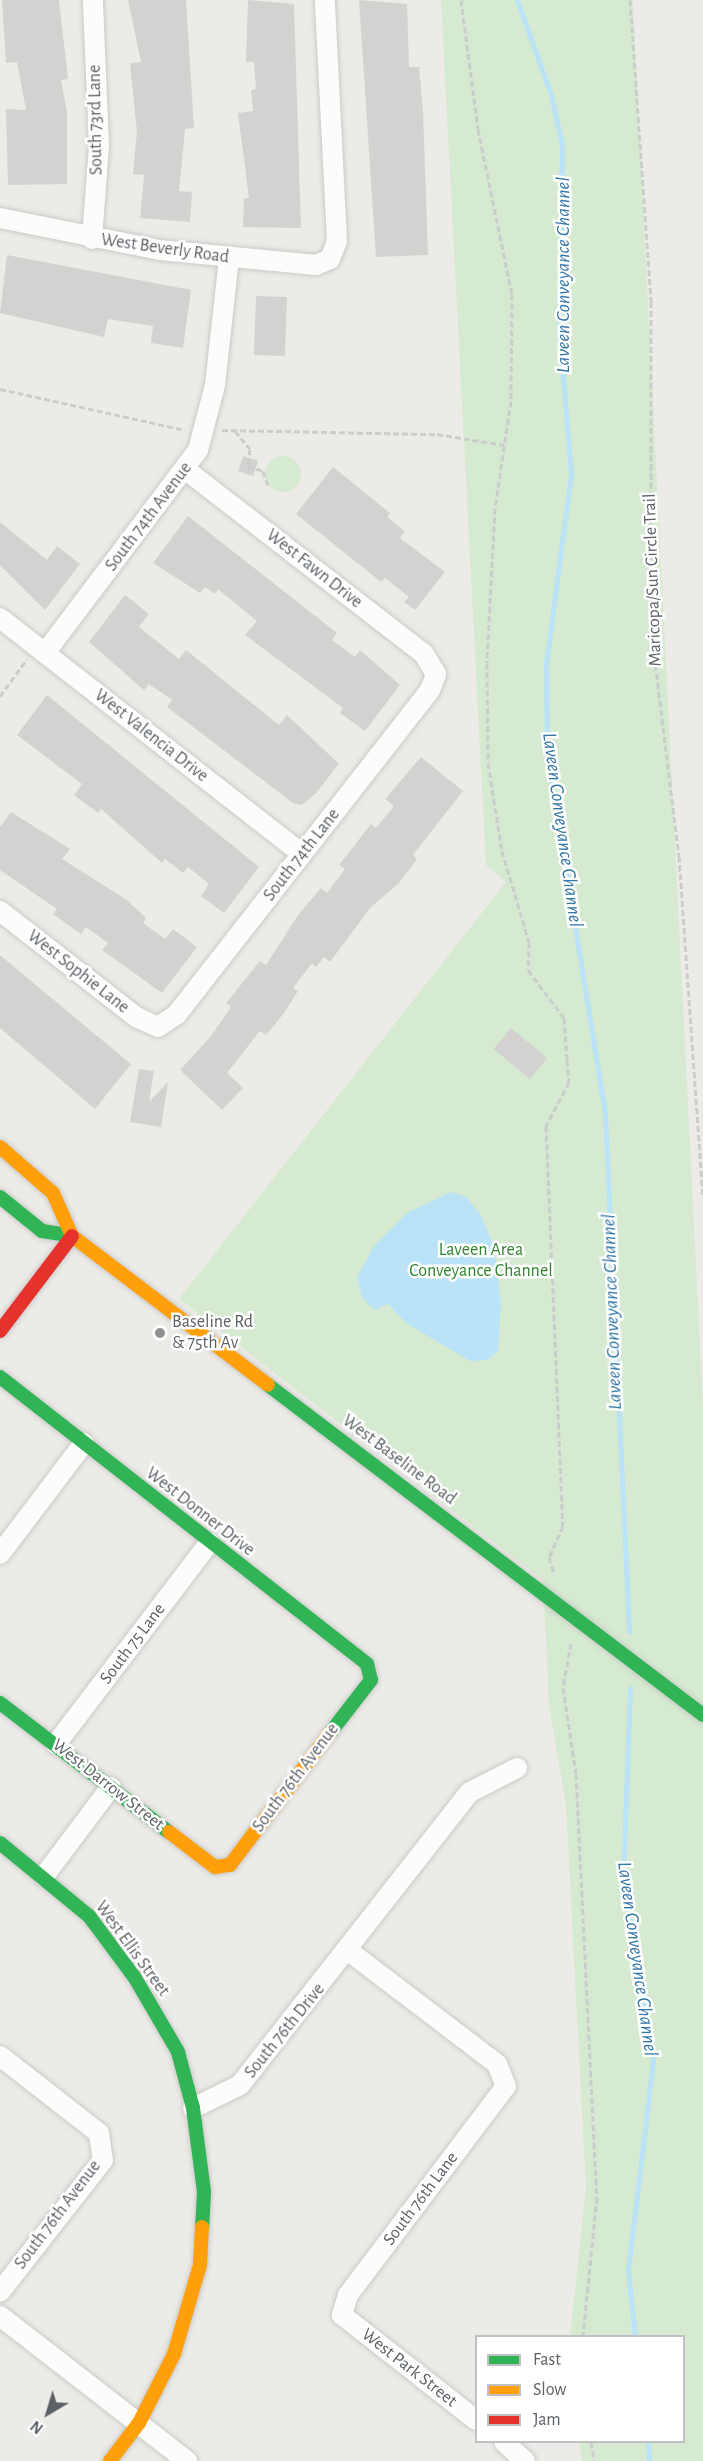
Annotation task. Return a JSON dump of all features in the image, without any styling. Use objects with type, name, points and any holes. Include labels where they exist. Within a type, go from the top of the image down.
[{"type":"street","name":"South 73rd Lane","points":[[92,239],[99,146],[93,0]]},
{"type":"street","name":"West Beverly Road","points":[[0,218],[92,239],[229,258],[316,265],[330,259],[338,241],[325,0]]},
{"type":"street","name":"South 74th Avenue","points":[[40,649],[186,470],[208,424],[215,386],[229,258]]},
{"type":"street","name":"West Fawn Drive","points":[[186,470],[424,654],[436,674]]},
{"type":"street","name":"West Valencia Drive","points":[[0,618],[302,854]]},
{"type":"street","name":"South 74th Lane","points":[[158,1028],[177,1014],[430,690],[436,674]]},
{"type":"street","name":"West Sophie Lane","points":[[0,911],[136,1017],[158,1028]]},
{"type":"street","name":"West Baseline Road","points":[[0,1147],[53,1193],[72,1236]]},
{"type":"street","name":"West Baseline Road","points":[[0,1197],[42,1231],[72,1236],[703,1715]]},
{"type":"street","points":[[0,1331],[72,1236]]},
{"type":"street","name":"West Donner Drive","points":[[0,1377],[209,1544],[367,1664],[371,1680]]},
{"type":"street","points":[[0,1554],[84,1443]]},
{"type":"street","name":"South 75 Lane","points":[[56,1744],[209,1544]]},
{"type":"street","name":"South 76th Avenue","points":[[215,1868],[230,1865],[371,1680]]},
{"type":"street","name":"West Darrow Street","points":[[0,1703],[215,1868]]},
{"type":"street","name":"South 76th Drive","points":[[193,2108],[240,2085],[350,1952],[470,1792],[517,1768]]},
{"type":"street","points":[[44,1876],[111,1787]]},
{"type":"street","name":"West Ellis Street","points":[[0,1843],[44,1876],[89,1916],[135,1978],[178,2052],[193,2108]]},
{"type":"street","name":"South 76th Lane","points":[[342,2315],[348,2295],[506,2086],[497,2064],[350,1952]]},
{"type":"street","name":"South 76th Avenue","points":[[0,2056],[99,2133],[103,2160],[0,2292]]},
{"type":"street","points":[[110,2461],[139,2423],[174,2354],[200,2265],[204,2192],[193,2108]]},
{"type":"street","name":"West Park Street","points":[[342,2315],[475,2418]]},
{"type":"street","points":[[0,2316],[187,2461]]},
{"type":"street","points":[[505,2443],[525,2461]]},
{"type":"path","points":[[461,0],[478,129],[512,294],[511,401],[504,445],[486,663],[488,763],[502,851],[529,942],[528,970],[564,1018],[569,1082],[546,1126],[563,1526],[549,1557],[556,1578]]},
{"type":"path","name":"Maricopa/Sun Circle Trail","points":[[630,0],[651,302],[651,628],[679,856],[703,1196]]},
{"type":"path","points":[[0,389],[208,424],[235,431],[437,434],[504,445]]},
{"type":"path","points":[[235,431],[250,449],[248,466],[263,471],[269,488]]},
{"type":"path","points":[[0,696],[40,649]]},
{"type":"path","points":[[565,1610],[574,1631],[563,1688],[576,1774],[597,2197],[583,2335]]},
{"type":"path","points":[[591,2443],[594,2461]]},
{"type":"green space","name":"Laveen Area Conveyance Channel","points":[[441,0],[633,0],[703,1407],[703,2461],[582,2461],[579,2443],[685,2443],[685,2335],[570,2335],[586,2188],[566,1805],[549,1705],[543,1580],[179,1299],[506,882],[486,865]]},
{"type":"green space","points":[[283,456],[296,461],[301,474],[296,487],[283,492],[270,487],[265,474],[270,461]]},
{"type":"water","points":[[451,1192],[466,1197],[481,1215],[494,1247],[501,1304],[498,1351],[488,1360],[470,1361],[406,1323],[388,1304],[374,1310],[362,1297],[357,1277],[374,1246],[407,1213]]},
{"type":"building","points":[[2,0],[59,0],[68,79],[61,80],[67,112],[67,184],[8,185],[6,109],[26,110],[17,62],[6,63]]},
{"type":"building","points":[[128,0],[186,0],[194,128],[185,129],[179,191],[192,192],[190,222],[140,218],[144,175],[133,174],[137,132],[130,63],[141,62]]},
{"type":"building","points":[[248,0],[294,4],[301,228],[243,227],[244,198],[249,198],[238,113],[253,111],[251,90],[256,89],[254,62],[246,62]]},
{"type":"building","points":[[359,0],[407,4],[409,67],[419,67],[423,111],[428,255],[376,257]]},
{"type":"building","points":[[7,255],[191,290],[183,348],[151,343],[153,326],[108,319],[104,337],[0,313]]},
{"type":"building","points":[[256,296],[287,297],[285,356],[254,355]]},
{"type":"building","points":[[243,456],[258,461],[253,476],[238,471]]},
{"type":"building","points":[[333,467],[390,513],[387,517],[405,531],[400,538],[445,572],[415,610],[404,602],[409,597],[385,578],[381,582],[296,514]]},
{"type":"building","points":[[188,516],[337,633],[332,640],[355,657],[360,650],[400,685],[365,731],[340,713],[343,708],[245,635],[257,621],[218,589],[215,594],[205,587],[200,593],[153,563]]},
{"type":"building","points":[[0,522],[47,560],[57,546],[80,564],[45,610],[0,565]]},
{"type":"building","points":[[125,595],[149,614],[139,627],[179,659],[186,650],[279,725],[287,715],[339,764],[316,793],[302,805],[293,803],[167,707],[172,700],[149,684],[144,690],[89,642]]},
{"type":"building","points":[[47,695],[259,867],[224,913],[201,896],[209,884],[188,867],[183,873],[165,859],[162,863],[101,809],[98,813],[74,795],[82,784],[17,735]]},
{"type":"building","points":[[421,757],[463,791],[413,855],[417,859],[399,883],[371,907],[330,962],[324,957],[316,967],[312,963],[293,988],[298,991],[284,1013],[266,1035],[260,1031],[227,1073],[243,1088],[222,1110],[180,1070],[211,1036],[231,1007],[226,1003],[260,961],[266,965],[298,915],[321,888],[327,893],[345,869],[339,865],[371,824],[376,828],[394,806],[385,799]]},
{"type":"building","points":[[11,812],[70,849],[62,859],[127,900],[146,918],[143,923],[165,939],[173,929],[197,947],[162,993],[102,950],[108,943],[86,927],[81,934],[53,914],[57,909],[0,870],[0,827]]},
{"type":"building","points":[[0,955],[131,1064],[95,1109],[0,1028]]},
{"type":"building","points":[[511,1028],[547,1058],[530,1079],[494,1049]]},
{"type":"building","points":[[139,1069],[154,1071],[149,1102],[168,1082],[161,1127],[130,1122]]},
{"type":"waterway","name":"Laveen Conveyance Channel","points":[[517,0],[551,95],[562,145],[559,330],[571,474],[546,665],[547,755],[605,1114],[629,1631]]},
{"type":"waterway","name":"Laveen Conveyance Channel","points":[[630,1688],[623,1877],[653,2061],[628,2271],[635,2335]]},
{"type":"waterway","name":"Laveen Conveyance Channel","points":[[648,2443],[649,2461]]},
{"type":"traffic: fast","points":[[0,1197],[42,1231],[72,1236]]},
{"type":"traffic: fast","points":[[0,1377],[367,1664],[371,1680],[330,1733]]},
{"type":"traffic: fast","points":[[268,1385],[703,1715]]},
{"type":"traffic: fast","points":[[0,1703],[169,1832]]},
{"type":"traffic: fast","points":[[0,1843],[89,1916],[135,1978],[178,2052],[193,2108],[204,2192],[202,2227]]},
{"type":"traffic: slow","points":[[0,1147],[53,1193],[72,1236],[268,1385]]},
{"type":"traffic: slow","points":[[169,1832],[215,1867],[230,1865],[330,1733]]},
{"type":"traffic: slow","points":[[110,2461],[139,2423],[174,2354],[200,2265],[202,2227]]},
{"type":"traffic: jam","points":[[0,1331],[72,1236]]},
{"type":"place","name":"Baseline Rd & 75th Av","points":[[160,1333]]}]
